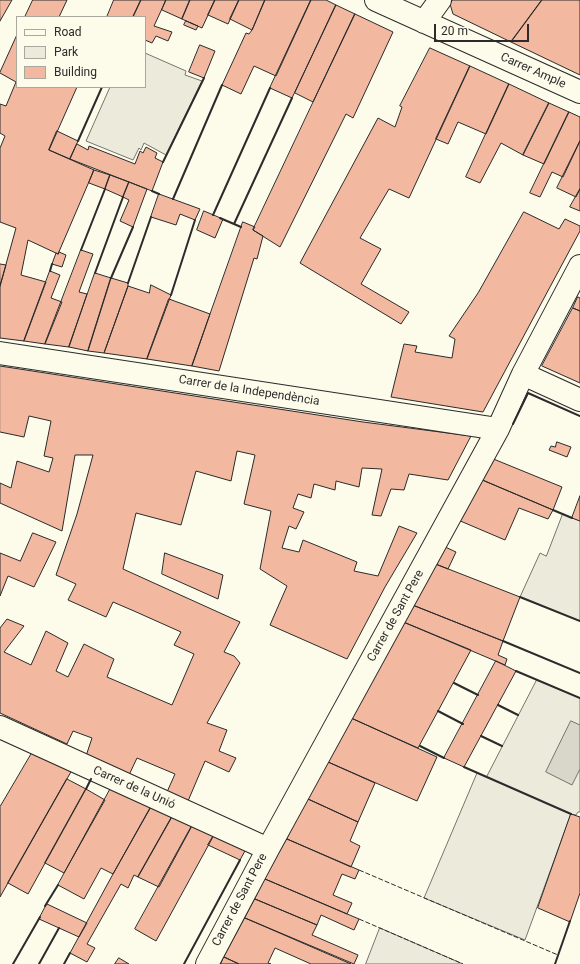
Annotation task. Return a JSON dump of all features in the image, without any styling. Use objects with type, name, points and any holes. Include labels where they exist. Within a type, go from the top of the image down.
[{"type":"street","name":"Carrer Ample","points":[[376,0],[580,92]]},
{"type":"street","points":[[424,22],[440,0]]},
{"type":"street","name":"Carrer de Sant Pere","points":[[207,964],[268,848],[498,429],[523,374],[580,266]]},
{"type":"street","name":"Carrer de la Independència","points":[[0,353],[498,429]]},
{"type":"street","points":[[523,374],[580,400]]},
{"type":"street","name":"Carrer de la Unió","points":[[0,727],[268,848]]},
{"type":"green space","points":[[146,53],[186,71],[185,75],[202,81],[166,155],[144,143],[141,150],[139,148],[133,160],[86,141],[110,88],[146,88]]},
{"type":"green space","points":[[563,514],[580,521],[580,621],[520,597],[540,553],[546,556]]},
{"type":"green space","points":[[537,680],[580,698],[580,812],[576,815],[571,814],[525,940],[424,898],[477,773],[486,777]]},
{"type":"green space","points":[[380,928],[463,964],[366,964]]},
{"type":"shaded area","points":[[571,721],[580,725],[580,769],[572,785],[546,772]]},
{"type":"building","points":[[0,0],[12,0],[0,21]]},
{"type":"building","points":[[33,0],[67,0],[59,16],[25,16]]},
{"type":"building","points":[[114,0],[141,0],[133,16],[107,16]]},
{"type":"building","points":[[141,0],[166,0],[154,26],[172,32],[168,41],[156,36],[152,43],[146,40],[146,16],[133,16]]},
{"type":"building","points":[[166,0],[190,0],[182,19],[162,10]]},
{"type":"building","points":[[190,0],[215,0],[202,28],[182,19]]},
{"type":"building","points":[[215,0],[239,0],[228,24],[208,15]]},
{"type":"building","points":[[239,0],[265,0],[252,30],[230,19]]},
{"type":"building","points":[[265,0],[311,0],[276,76],[254,66],[241,94],[222,85],[246,33],[249,34],[252,30]]},
{"type":"building","points":[[311,0],[326,0],[336,5],[292,98],[270,88]]},
{"type":"building","points":[[453,0],[542,0],[511,42],[453,14],[450,4]]},
{"type":"building","points":[[542,0],[580,0],[580,75],[511,42]]},
{"type":"building","points":[[336,5],[355,14],[313,102],[295,93]]},
{"type":"building","points":[[355,14],[393,32],[353,118],[346,114],[280,247],[253,230]]},
{"type":"building","points":[[186,21],[198,26],[196,30],[184,25]]},
{"type":"building","points":[[16,37],[16,82],[0,73]]},
{"type":"building","points":[[200,45],[215,51],[204,78],[189,72]]},
{"type":"building","points":[[430,48],[470,66],[409,198],[389,189],[360,238],[381,249],[361,284],[409,312],[401,324],[300,263],[378,118],[395,127],[402,107],[400,106]]},
{"type":"building","points":[[470,66],[509,84],[486,134],[458,122],[448,144],[436,139]]},
{"type":"building","points":[[16,82],[16,88],[77,88],[49,150],[94,170],[58,254],[28,240],[21,275],[46,282],[24,341],[0,338],[0,286],[16,228],[0,222],[0,148],[5,136],[0,133],[0,104],[6,106]]},
{"type":"building","points":[[509,84],[549,103],[523,155],[501,143],[480,183],[466,177]]},
{"type":"building","points":[[549,103],[569,112],[544,164],[523,155]]},
{"type":"building","points":[[569,112],[580,117],[580,141],[563,177],[552,172],[540,197],[530,193]]},
{"type":"building","points":[[57,131],[78,141],[70,159],[49,150]]},
{"type":"building","points":[[580,141],[580,189],[576,197],[557,188]]},
{"type":"building","points":[[77,144],[88,150],[89,146],[135,164],[140,151],[143,153],[146,147],[157,153],[155,158],[163,162],[152,191],[70,159]]},
{"type":"building","points":[[94,170],[110,175],[105,189],[89,183]]},
{"type":"building","points":[[110,175],[129,182],[123,197],[105,189]]},
{"type":"building","points":[[129,182],[147,189],[133,227],[120,221],[129,200],[123,197]]},
{"type":"building","points":[[580,189],[580,211],[570,207]]},
{"type":"building","points":[[159,194],[200,209],[195,220],[180,214],[176,225],[151,217]]},
{"type":"building","points":[[204,211],[223,219],[215,238],[197,230]]},
{"type":"building","points":[[524,212],[559,229],[565,219],[580,226],[580,231],[483,412],[391,397],[404,344],[417,346],[415,352],[452,358],[455,339],[449,336],[478,293]]},
{"type":"building","points":[[243,222],[255,227],[253,230],[263,236],[257,259],[254,258],[219,371],[192,366]]},
{"type":"building","points":[[81,250],[93,254],[79,292],[87,294],[69,347],[45,344]]},
{"type":"building","points":[[59,252],[66,255],[62,267],[52,264],[56,253],[58,254]]},
{"type":"building","points":[[0,264],[6,265],[0,286]]},
{"type":"building","points":[[50,271],[60,275],[51,298],[62,302],[45,344],[24,341]]},
{"type":"building","points":[[95,273],[111,278],[88,351],[69,347]]},
{"type":"building","points":[[111,278],[128,283],[128,286],[104,353],[88,351]]},
{"type":"building","points":[[151,285],[171,295],[147,359],[104,353],[128,286],[149,293]]},
{"type":"building","points":[[578,297],[580,298],[580,311],[573,308]]},
{"type":"building","points":[[169,299],[210,314],[192,366],[147,359]]},
{"type":"building","points":[[573,308],[580,311],[580,383],[542,366]]},
{"type":"building","points":[[0,366],[363,422],[471,436],[448,480],[409,474],[404,490],[391,489],[381,516],[372,515],[382,469],[362,468],[359,487],[336,481],[335,490],[314,484],[311,498],[298,494],[293,508],[304,512],[296,529],[289,526],[282,548],[299,552],[303,540],[357,562],[354,571],[378,576],[399,526],[417,533],[385,587],[347,659],[270,625],[287,586],[260,569],[271,511],[244,504],[255,455],[237,451],[231,481],[196,471],[181,525],[136,513],[123,569],[240,622],[224,652],[234,656],[240,663],[207,723],[227,730],[219,751],[236,758],[229,772],[205,761],[188,801],[167,792],[175,774],[137,758],[129,775],[86,756],[92,738],[73,731],[67,744],[0,713],[0,628],[7,619],[24,626],[4,652],[31,665],[46,631],[68,643],[56,671],[68,677],[84,644],[114,659],[107,677],[172,705],[194,654],[174,645],[181,632],[113,602],[106,617],[68,600],[76,584],[56,575],[77,514],[93,455],[75,455],[62,531],[0,503],[0,483],[11,488],[17,461],[49,472],[53,458],[44,456],[51,421],[29,416],[24,437],[0,432]]},
{"type":"building","points":[[557,442],[571,447],[567,457],[549,450],[551,446],[555,447]]},
{"type":"building","points":[[491,458],[562,487],[553,510],[480,479]]},
{"type":"building","points":[[480,479],[553,510],[548,519],[519,508],[505,540],[458,520]]},
{"type":"building","points":[[580,496],[580,521],[572,518]]},
{"type":"building","points":[[33,533],[56,542],[34,587],[8,576],[0,596],[0,553],[20,561]]},
{"type":"building","points":[[443,546],[456,552],[448,569],[433,563]]},
{"type":"building","points":[[165,553],[223,575],[218,599],[162,574]]},
{"type":"building","points":[[433,563],[520,597],[503,641],[410,604]]},
{"type":"building","points":[[410,604],[503,641],[498,655],[507,659],[505,665],[401,621]]},
{"type":"building","points":[[401,621],[471,650],[418,748],[351,718]]},
{"type":"building","points":[[496,661],[516,671],[464,767],[444,758]]},
{"type":"building","points":[[351,718],[437,757],[417,801],[328,762]]},
{"type":"building","points":[[32,753],[72,770],[0,897],[0,807]]},
{"type":"building","points":[[328,762],[375,783],[358,822],[308,799]]},
{"type":"building","points":[[67,779],[86,789],[28,894],[8,883]]},
{"type":"building","points":[[112,786],[152,805],[113,874],[101,868],[84,899],[58,885]]},
{"type":"building","points":[[86,789],[105,800],[64,873],[45,863]]},
{"type":"building","points":[[308,799],[358,822],[350,841],[360,846],[351,867],[287,839]]},
{"type":"building","points":[[152,805],[173,815],[138,877],[134,875],[128,888],[121,884],[87,944],[95,948],[87,962],[70,953]]},
{"type":"building","points":[[571,814],[580,817],[580,893],[570,922],[538,908]]},
{"type":"building","points":[[173,815],[193,824],[159,887],[138,877]]},
{"type":"building","points":[[193,824],[214,835],[156,941],[135,929]]},
{"type":"building","points":[[214,835],[246,849],[240,860],[208,845]]},
{"type":"building","points":[[287,839],[359,870],[355,879],[342,874],[333,895],[352,903],[347,914],[265,879]]},
{"type":"building","points":[[265,879],[359,919],[354,930],[321,915],[317,925],[255,899]]},
{"type":"building","points":[[255,899],[317,925],[312,935],[358,955],[354,964],[245,918]]},
{"type":"building","points":[[47,904],[87,923],[79,937],[39,919]]},
{"type":"building","points":[[245,918],[351,964],[311,964],[275,948],[268,963],[271,964],[239,964],[224,957]]},
{"type":"building","points":[[224,957],[239,964],[221,964]]},
{"type":"building","points":[[119,958],[129,964],[115,964]]},
{"type":"fence","points":[[359,870],[558,955]]},
{"type":"fence","points":[[359,919],[463,964]]},
{"type":"wall","points":[[163,162],[204,78]]},
{"type":"wall","points":[[173,199],[222,85]]},
{"type":"wall","points":[[78,141],[102,88]]},
{"type":"wall","points":[[213,215],[270,88]]},
{"type":"wall","points":[[234,224],[292,98]]},
{"type":"wall","points":[[81,250],[105,189]]},
{"type":"wall","points":[[152,191],[159,194]]},
{"type":"wall","points":[[95,273],[123,197]]},
{"type":"wall","points":[[128,283],[151,217]]},
{"type":"wall","points":[[220,218],[241,227]]},
{"type":"wall","points":[[171,295],[195,220]]},
{"type":"wall","points":[[111,278],[133,227]]},
{"type":"wall","points":[[50,271],[52,264]]},
{"type":"wall","points":[[513,424],[528,393],[580,416]]},
{"type":"wall","points":[[553,510],[572,518]]},
{"type":"wall","points":[[520,597],[580,621]]},
{"type":"wall","points":[[503,641],[580,673]]},
{"type":"wall","points":[[516,671],[580,698]]},
{"type":"wall","points":[[454,683],[478,695]]},
{"type":"wall","points":[[498,705],[518,715]]},
{"type":"wall","points":[[438,711],[463,724]]},
{"type":"wall","points":[[481,736],[502,746]]},
{"type":"wall","points":[[420,746],[444,758]]},
{"type":"wall","points":[[464,767],[571,814]]},
{"type":"wall","points":[[86,789],[91,779]]},
{"type":"wall","points":[[184,964],[240,860]]},
{"type":"wall","points":[[45,906],[58,885]]},
{"type":"wall","points":[[13,964],[40,917]]},
{"type":"wall","points":[[555,964],[570,921]]},
{"type":"wall","points":[[39,964],[59,928]]},
{"type":"wall","points":[[64,964],[70,953]]}]
